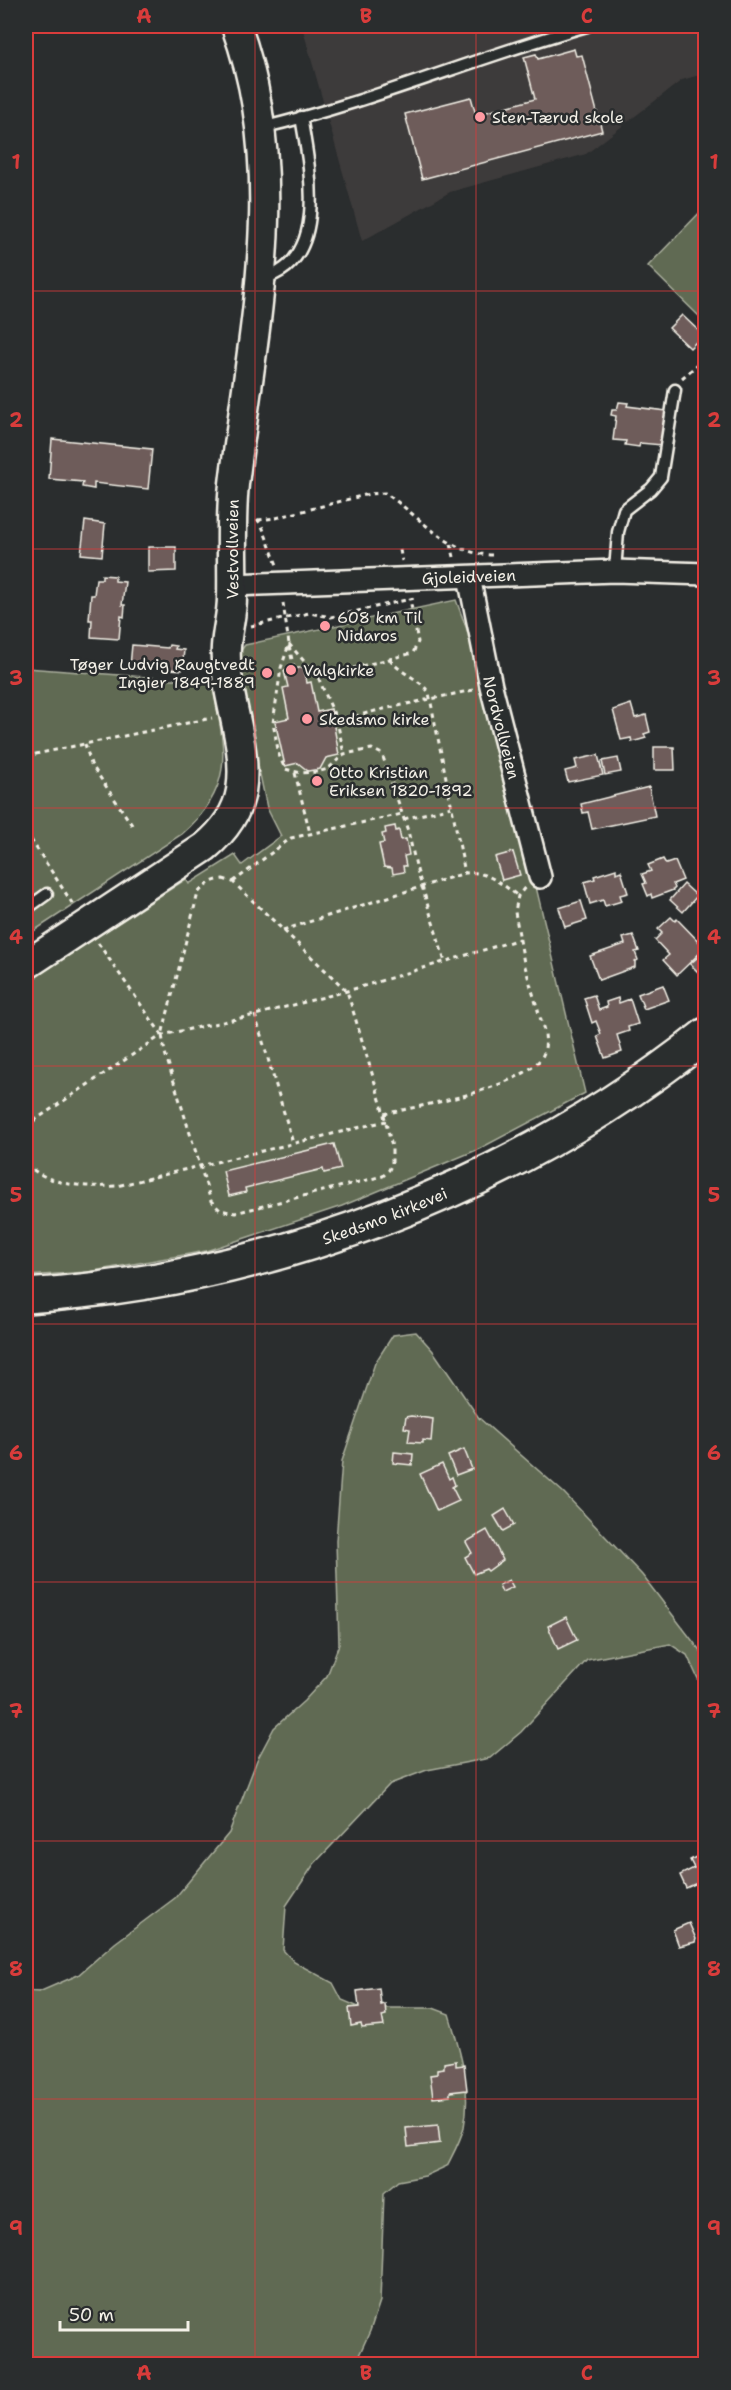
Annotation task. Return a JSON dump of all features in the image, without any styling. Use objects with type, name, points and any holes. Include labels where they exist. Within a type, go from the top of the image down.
[{"type":"highway","name":"Skedsmo kirkevei","points":[[26,1296],[100,1290],[189,1273],[306,1243],[384,1216],[479,1177],[556,1138],[626,1095],[705,1035]]},
{"type":"street","name":"Vestvollveien","points":[[26,965],[205,847],[229,822],[237,807],[243,779],[239,740],[228,690],[225,662],[240,520],[234,487],[261,279],[264,201],[260,128],[251,75],[236,26]]},
{"type":"street","name":"Gjoleidveien","points":[[232,585],[615,571],[705,574]]},
{"type":"street","name":"Nordvollveien","points":[[469,577],[491,686],[540,878]]},
{"type":"lane","points":[[260,128],[383,94],[520,45],[587,26]]},
{"type":"lane","points":[[261,279],[281,273],[292,264],[300,254],[306,240],[310,180],[301,117]]},
{"type":"lane","points":[[615,571],[618,532],[624,510],[651,489],[661,477],[675,390]]},
{"type":"lane","points":[[26,909],[48,894]]},
{"type":"path","points":[[675,390],[685,374],[705,357]]},
{"type":"path","points":[[240,520],[276,518],[369,494],[385,493],[452,544],[465,551],[495,555]]},
{"type":"path","points":[[240,520],[278,567]]},
{"type":"path","points":[[318,676],[413,653],[418,646],[408,593]]},
{"type":"path","points":[[249,626],[309,613],[331,617],[420,597]]},
{"type":"path","points":[[283,600],[284,619],[294,669]]},
{"type":"path","points":[[289,644],[318,676],[337,721],[344,754]]},
{"type":"path","points":[[289,644],[281,668],[273,723],[282,763],[285,769],[295,773],[307,773],[328,769],[344,754],[372,749],[382,754],[404,819],[445,962]]},
{"type":"path","points":[[390,659],[429,693],[465,873]]},
{"type":"path","points":[[337,721],[491,686]]},
{"type":"path","points":[[26,756],[223,716]]},
{"type":"path","points":[[85,744],[91,764],[134,828]]},
{"type":"path","points":[[295,773],[310,833]]},
{"type":"path","points":[[404,819],[451,807]]},
{"type":"path","points":[[233,882],[286,841],[310,833],[402,814]]},
{"type":"path","points":[[26,832],[76,908]]},
{"type":"path","points":[[26,849],[33,844]]},
{"type":"path","points":[[284,930],[465,873],[487,876],[518,896]]},
{"type":"path","points":[[384,1114],[502,1083],[539,1061],[545,1049],[545,1034],[524,963],[515,912],[518,896],[529,883],[540,878]]},
{"type":"path","points":[[223,879],[233,882],[284,930],[347,991],[386,1121],[393,1155],[389,1170],[383,1176],[235,1213],[220,1210],[211,1201],[165,1053],[162,1035],[198,893],[204,886],[215,880],[223,879]]},
{"type":"path","points":[[26,1126],[162,1035],[255,1015],[347,991],[520,939]]},
{"type":"path","points":[[97,941],[162,1035]]},
{"type":"path","points":[[255,1015],[293,1143]]},
{"type":"path","points":[[26,1164],[51,1179],[85,1186],[117,1186],[386,1121]]},
{"type":"shaded area","name":"Sten-Tærud skole","points":[[302,26],[705,26],[705,77],[696,76],[682,80],[586,154],[450,192],[362,241]]},
{"type":"green space","points":[[705,207],[705,322],[648,266]]},
{"type":"green space","points":[[456,600],[489,689],[585,1093],[479,1149],[342,1206],[206,1251],[88,1272],[26,1276],[26,983],[186,879],[189,884],[235,855],[242,865],[281,836],[267,808],[237,665],[237,656],[245,645]]},
{"type":"green space","points":[[26,668],[212,682],[223,745],[219,781],[212,799],[200,816],[182,834],[26,936]]},
{"type":"green space","points":[[416,1332],[433,1351],[479,1418],[564,1493],[642,1575],[705,1657],[705,1694],[687,1655],[670,1644],[587,1660],[521,1732],[490,1758],[427,1770],[390,1784],[314,1864],[286,1906],[283,1950],[294,1962],[333,1983],[342,2000],[361,2008],[433,2008],[449,2014],[464,2070],[467,2098],[464,2127],[447,2166],[425,2176],[398,2181],[384,2193],[380,2301],[355,2364],[26,2364],[26,1991],[39,1992],[78,1975],[115,1943],[175,1898],[229,1833],[257,1760],[274,1728],[327,1676],[339,1644],[336,1541],[342,1461],[375,1363],[393,1335]]},
{"type":"building","points":[[574,49],[576,56],[582,55],[602,131],[422,179],[405,114],[471,97],[476,115],[535,99],[524,57],[536,54],[538,59]]},
{"type":"building","points":[[682,315],[703,335],[690,348],[669,328]]},
{"type":"building","points":[[619,402],[628,403],[627,406],[666,411],[662,445],[640,443],[639,447],[625,445],[626,441],[613,440],[616,416],[611,415],[612,410],[617,410]]},
{"type":"building","points":[[52,439],[152,449],[148,489],[94,483],[94,489],[82,487],[83,482],[49,479]]},
{"type":"building","points":[[85,521],[105,524],[102,556],[81,554]]},
{"type":"building","points":[[148,547],[176,547],[176,571],[148,572]]},
{"type":"building","points":[[102,575],[115,576],[115,581],[125,582],[122,605],[125,605],[124,617],[121,616],[119,639],[91,637],[92,620],[89,620],[91,595],[94,595],[96,579],[102,579]]},
{"type":"building","points":[[132,645],[168,648],[169,645],[176,646],[175,649],[184,650],[182,670],[130,666]]},
{"type":"building","name":"Skedsmo kirke","points":[[304,667],[307,683],[311,682],[317,712],[331,709],[339,755],[326,758],[320,769],[308,771],[298,763],[285,766],[275,721],[289,718],[283,688],[288,687],[284,671]]},
{"type":"building","points":[[631,704],[635,718],[646,715],[650,732],[644,734],[646,738],[632,742],[631,738],[621,740],[613,710]]},
{"type":"building","points":[[654,747],[674,747],[675,770],[654,770]]},
{"type":"building","points":[[598,755],[603,775],[568,782],[565,771],[577,768],[575,760]]},
{"type":"building","points":[[618,758],[621,772],[605,775],[602,761]]},
{"type":"building","points":[[649,787],[655,816],[592,829],[588,812],[583,813],[581,804]]},
{"type":"building","points":[[395,826],[396,831],[399,830],[401,840],[406,839],[409,855],[404,856],[406,866],[403,866],[404,872],[393,874],[392,868],[384,867],[379,844],[384,843],[382,834],[386,833],[385,828]]},
{"type":"building","points":[[513,852],[520,875],[502,880],[495,857]]},
{"type":"building","points":[[663,859],[666,864],[675,861],[683,880],[673,884],[675,888],[673,890],[652,898],[651,894],[648,896],[643,884],[646,883],[642,874],[651,871],[648,865]]},
{"type":"building","points":[[616,869],[616,873],[621,871],[628,893],[620,895],[622,901],[605,906],[603,900],[590,904],[584,882]]},
{"type":"building","points":[[684,884],[697,896],[683,912],[670,900]]},
{"type":"building","points":[[581,901],[587,920],[565,927],[559,908]]},
{"type":"building","points":[[671,917],[675,921],[677,919],[705,948],[677,975],[663,960],[669,955],[655,940],[662,933],[658,929]]},
{"type":"building","points":[[633,935],[639,951],[635,952],[638,960],[635,962],[635,967],[599,980],[590,956],[625,944],[623,938]]},
{"type":"building","points":[[706,950],[706,971],[701,975],[690,964]]},
{"type":"building","points":[[663,985],[669,1000],[644,1009],[638,994]]},
{"type":"building","points":[[594,995],[599,1010],[607,1007],[606,1002],[618,998],[619,1003],[630,999],[638,1024],[628,1027],[629,1031],[617,1035],[622,1052],[605,1058],[597,1036],[601,1034],[596,1021],[592,1023],[584,998]]},
{"type":"building","points":[[334,1144],[341,1169],[324,1173],[323,1169],[245,1188],[246,1192],[229,1196],[223,1171]]},
{"type":"building","points":[[406,1417],[433,1419],[431,1441],[408,1442],[410,1429],[404,1428]]},
{"type":"building","points":[[464,1449],[472,1469],[456,1475],[448,1456]]},
{"type":"building","points":[[394,1452],[413,1454],[412,1465],[393,1463]]},
{"type":"building","points":[[442,1464],[449,1479],[452,1477],[455,1485],[452,1487],[459,1501],[437,1511],[420,1474]]},
{"type":"building","points":[[505,1509],[514,1525],[503,1531],[494,1516]]},
{"type":"building","points":[[487,1530],[503,1560],[488,1571],[486,1569],[474,1574],[465,1557],[472,1553],[466,1542]]},
{"type":"building","points":[[509,1580],[513,1587],[502,1592],[499,1585]]},
{"type":"building","points":[[566,1617],[577,1640],[558,1649],[548,1626]]},
{"type":"building","points":[[704,1853],[706,1887],[700,1890],[697,1883],[686,1888],[680,1875],[694,1868],[690,1860]]},
{"type":"building","points":[[689,1923],[696,1939],[695,1942],[679,1946],[673,1930]]},
{"type":"building","points":[[379,1988],[381,2005],[385,2004],[386,2015],[382,2016],[384,2026],[362,2028],[361,2024],[351,2026],[349,2008],[359,2007],[357,1991]]},
{"type":"building","points":[[456,2061],[456,2066],[464,2065],[467,2090],[450,2092],[450,2096],[433,2098],[430,2075],[437,2074],[437,2069],[444,2068],[444,2063]]},
{"type":"building","points":[[438,2125],[440,2143],[408,2147],[406,2128]]},
{"type":"place","name":"Sten-Tærud skole","points":[[480,117]]},
{"type":"place","name":"608 km Til Nidaros","points":[[325,626]]},
{"type":"place","name":"Valgkirke","points":[[291,670]]},
{"type":"place","name":"Tøger Ludvig Raugtvedt Ingier 1849-1889","points":[[267,673]]},
{"type":"place","name":"Skedsmo kirke","points":[[307,719]]},
{"type":"place","name":"Otto Kristian Eriksen 1820-1892","points":[[317,781]]}]
